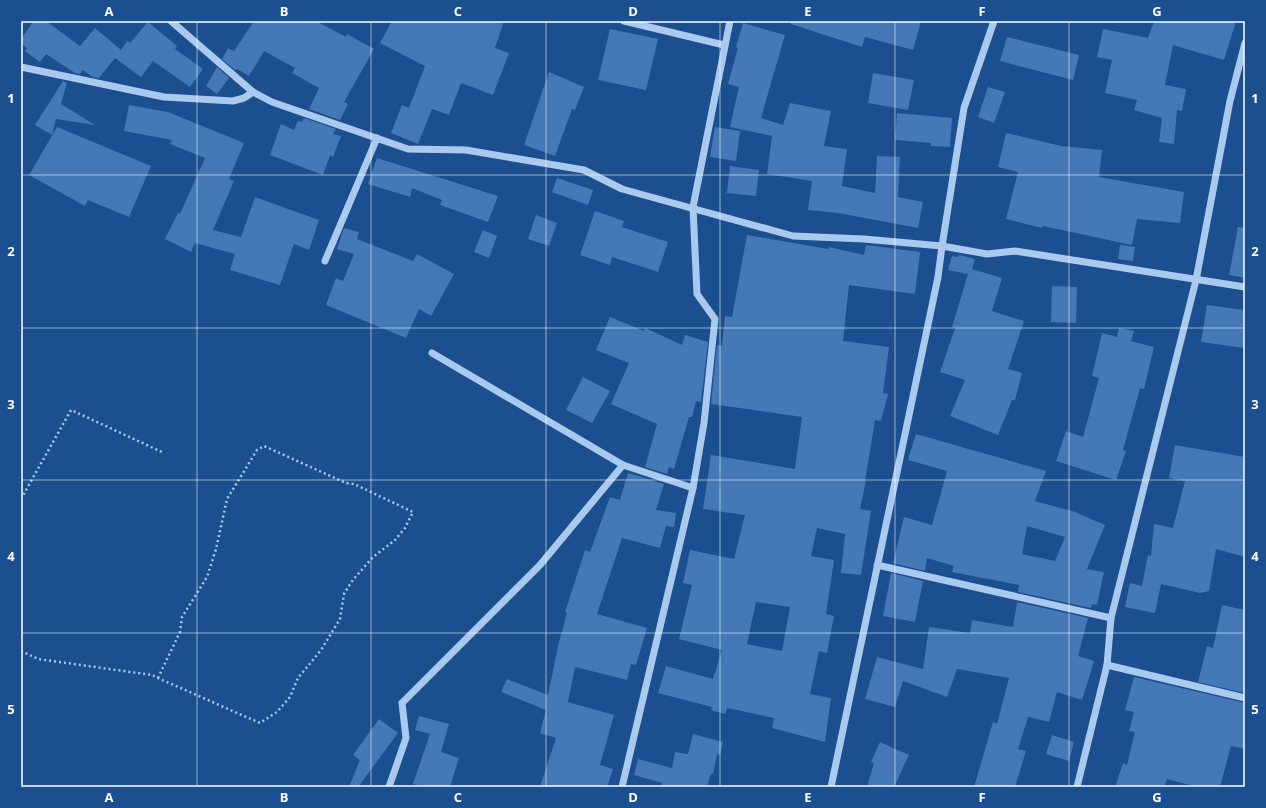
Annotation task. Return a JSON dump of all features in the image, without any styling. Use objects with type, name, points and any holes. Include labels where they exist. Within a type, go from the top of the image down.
[{"type":"street","points":[[171,21],[253,92],[272,102],[408,149],[466,150],[584,170],[622,189],[693,207],[793,236],[864,239],[942,246],[987,254],[1015,251],[1245,287]]},
{"type":"street","points":[[624,21],[724,45]]},
{"type":"street","points":[[622,787],[693,488],[704,423],[715,319],[697,294],[693,207],[724,45],[730,21]]},
{"type":"street","points":[[831,787],[938,277],[964,108],[994,21]]},
{"type":"street","points":[[1077,787],[1107,665],[1112,618],[1196,280],[1230,101],[1245,43]]},
{"type":"street","points":[[21,67],[164,97],[233,101],[244,98],[253,92]]},
{"type":"street","points":[[325,261],[377,138]]},
{"type":"street","points":[[432,353],[623,465],[693,488]]},
{"type":"street","points":[[389,787],[406,738],[402,703],[540,565],[623,465]]},
{"type":"street","points":[[877,564],[1112,618]]},
{"type":"street","points":[[1107,665],[1245,698]]},
{"type":"path","points":[[21,499],[71,410],[162,452]]},
{"type":"path","points":[[21,651],[38,659],[152,675],[158,678],[260,723],[277,712],[290,697],[298,678],[321,650],[340,619],[344,594],[352,581],[373,558],[395,540],[405,528],[413,512],[354,484],[346,483],[264,446],[257,450],[227,499],[216,549],[207,577],[182,618],[180,632],[158,678]]},
{"type":"building","points":[[34,21],[46,21],[80,46],[95,28],[121,50],[127,41],[130,43],[148,22],[177,46],[175,49],[203,69],[190,87],[153,61],[141,77],[115,58],[99,78],[93,77],[83,70],[80,74],[75,73],[46,54],[40,62],[25,51],[27,48],[21,43],[21,39]]},
{"type":"building","points":[[254,21],[316,21],[346,37],[347,34],[374,49],[344,102],[348,104],[340,120],[309,109],[319,88],[292,73],[295,68],[264,51],[249,76],[237,69],[235,70],[222,59],[228,48],[234,51]]},
{"type":"building","points":[[392,21],[504,21],[495,48],[509,53],[493,95],[461,83],[449,115],[432,109],[418,144],[391,133],[402,105],[409,108],[425,66],[380,43]]},
{"type":"building","points":[[791,21],[921,21],[913,50],[865,37],[862,47],[791,24]]},
{"type":"building","points":[[1154,21],[1236,21],[1224,60],[1173,45],[1165,85],[1186,89],[1182,111],[1177,110],[1174,144],[1159,142],[1162,118],[1134,110],[1137,100],[1105,93],[1112,60],[1097,57],[1103,29],[1148,38]]},
{"type":"building","points":[[743,23],[785,35],[761,118],[783,125],[790,103],[831,111],[824,146],[847,149],[842,186],[875,193],[877,156],[900,157],[898,197],[923,202],[918,228],[838,213],[808,210],[812,181],[767,174],[772,136],[730,127],[739,87],[728,84]]},
{"type":"building","points":[[610,29],[658,39],[646,90],[598,80]]},
{"type":"building","points":[[1007,37],[1079,55],[1073,80],[1000,61]]},
{"type":"building","points":[[217,67],[229,78],[217,94],[206,86]]},
{"type":"building","points":[[549,72],[584,87],[575,110],[572,109],[555,156],[524,145]]},
{"type":"building","points":[[873,73],[914,80],[908,110],[868,103]]},
{"type":"building","points":[[63,81],[67,83],[61,104],[95,125],[56,119],[52,135],[35,125]]},
{"type":"building","points":[[988,87],[1005,92],[994,123],[978,117]]},
{"type":"building","points":[[129,105],[168,112],[244,143],[229,179],[234,181],[213,230],[241,237],[255,197],[319,220],[309,250],[294,244],[280,285],[230,270],[235,254],[195,243],[191,252],[165,239],[178,213],[180,214],[205,158],[170,144],[172,140],[124,131]]},
{"type":"building","points":[[897,113],[952,118],[950,147],[931,146],[931,143],[895,140]]},
{"type":"building","points":[[304,118],[336,129],[333,134],[341,136],[333,157],[330,155],[323,175],[270,155],[281,124],[294,130],[298,121],[302,122]]},
{"type":"building","points":[[57,127],[151,166],[129,217],[88,200],[85,206],[29,175]]},
{"type":"building","points":[[715,127],[740,131],[736,161],[710,157]]},
{"type":"building","points":[[1006,133],[1061,146],[1102,150],[1099,177],[1184,192],[1180,223],[1137,219],[1132,245],[1043,226],[1042,228],[1006,219],[1018,172],[998,167]]},
{"type":"building","points":[[377,158],[498,196],[488,222],[440,205],[442,200],[412,188],[410,197],[368,184]]},
{"type":"building","points":[[730,166],[759,170],[756,196],[727,193]]},
{"type":"building","points":[[557,178],[593,190],[588,205],[552,192]]},
{"type":"building","points":[[595,211],[624,221],[622,227],[668,242],[658,272],[612,257],[610,265],[580,255]]},
{"type":"building","points":[[536,215],[557,223],[549,246],[528,239]]},
{"type":"building","points":[[1238,227],[1245,228],[1245,278],[1229,275]]},
{"type":"building","points":[[344,228],[359,232],[357,239],[413,261],[417,254],[454,274],[431,316],[419,309],[406,338],[326,305],[336,278],[343,281],[354,254],[337,249]]},
{"type":"building","points":[[483,230],[497,236],[489,258],[474,252]]},
{"type":"building","points":[[747,235],[828,249],[829,247],[864,255],[866,245],[920,252],[915,294],[849,285],[843,341],[889,347],[883,393],[888,394],[881,421],[875,420],[866,481],[860,509],[871,511],[861,575],[841,573],[845,534],[817,528],[811,556],[834,560],[826,614],[834,616],[827,653],[819,651],[810,694],[831,698],[825,742],[772,728],[774,718],[727,708],[725,714],[711,710],[712,707],[658,693],[666,666],[713,679],[722,650],[679,639],[692,585],[683,583],[690,550],[734,559],[745,515],[703,509],[711,455],[795,469],[802,417],[711,404],[717,345],[722,346],[725,316],[732,317]],"holes":[[[756,602],[790,607],[782,651],[747,644]]]},
{"type":"building","points":[[1120,245],[1135,247],[1133,261],[1118,259]]},
{"type":"building","points":[[959,255],[975,259],[972,269],[1002,278],[992,311],[1024,321],[1008,369],[1022,373],[1015,400],[1012,400],[998,435],[950,416],[965,380],[940,372],[955,328],[952,327],[968,274],[948,270],[952,256],[958,257]]},
{"type":"building","points":[[1052,286],[1077,287],[1076,323],[1051,322]]},
{"type":"building","points":[[1207,305],[1245,310],[1244,348],[1201,342]]},
{"type":"building","points":[[610,317],[644,331],[645,328],[682,345],[685,335],[708,342],[701,402],[696,401],[692,417],[689,417],[674,469],[669,467],[667,474],[645,467],[657,424],[611,404],[629,363],[596,350]]},
{"type":"building","points":[[1119,328],[1134,331],[1131,341],[1154,347],[1144,389],[1140,388],[1123,450],[1126,451],[1116,480],[1056,461],[1066,431],[1083,437],[1099,378],[1092,376],[1102,333],[1117,337]]},
{"type":"building","points":[[583,377],[610,391],[592,423],[566,410]]},
{"type":"building","points":[[916,434],[1046,471],[1035,501],[1075,512],[1105,525],[1087,569],[1104,572],[1097,605],[1092,604],[1091,608],[1018,592],[1019,585],[952,572],[954,566],[927,558],[925,571],[893,563],[904,517],[932,525],[947,471],[908,460]],"holes":[[[1027,526],[1065,537],[1055,561],[1022,554]]]},
{"type":"building","points":[[1175,445],[1245,457],[1245,557],[1216,549],[1209,591],[1200,593],[1161,584],[1155,613],[1125,607],[1130,583],[1142,586],[1148,555],[1151,556],[1154,524],[1173,528],[1185,481],[1169,478]]},
{"type":"building","points":[[628,473],[664,484],[656,510],[676,513],[674,527],[666,526],[660,548],[622,538],[597,614],[647,628],[636,665],[631,664],[627,680],[575,667],[568,702],[614,715],[600,765],[613,769],[607,787],[540,787],[556,738],[540,733],[546,710],[501,692],[507,679],[548,695],[558,646],[567,613],[565,612],[585,550],[590,552],[610,497],[620,500]]},
{"type":"building","points":[[891,573],[923,581],[915,622],[883,616]]},
{"type":"building","points":[[1017,602],[1088,618],[1078,656],[1094,661],[1082,700],[1057,692],[1049,722],[1028,717],[1018,749],[1026,751],[1015,787],[974,787],[993,722],[997,724],[1009,678],[957,669],[947,697],[903,681],[895,707],[865,699],[877,657],[923,669],[929,627],[970,633],[972,620],[1013,627]]},
{"type":"building","points":[[1222,605],[1245,610],[1245,693],[1198,682],[1207,646],[1213,648]]},
{"type":"building","points":[[1134,677],[1245,703],[1245,749],[1231,746],[1220,787],[1197,787],[1167,779],[1164,787],[1115,787],[1123,763],[1127,765],[1135,732],[1129,731],[1134,712],[1125,710]]},
{"type":"building","points":[[419,716],[449,724],[441,752],[459,758],[450,787],[424,787],[413,784],[430,734],[415,730]]},
{"type":"building","points":[[379,719],[398,733],[358,787],[349,787],[360,760],[353,755]]},
{"type":"building","points":[[693,734],[723,742],[720,755],[717,754],[713,774],[711,774],[707,787],[661,787],[662,783],[634,775],[638,759],[672,768],[675,752],[688,754]]},
{"type":"building","points":[[1052,735],[1074,742],[1069,761],[1046,754]]},
{"type":"building","points":[[880,742],[909,755],[894,787],[867,787],[874,763],[871,762]]}]
